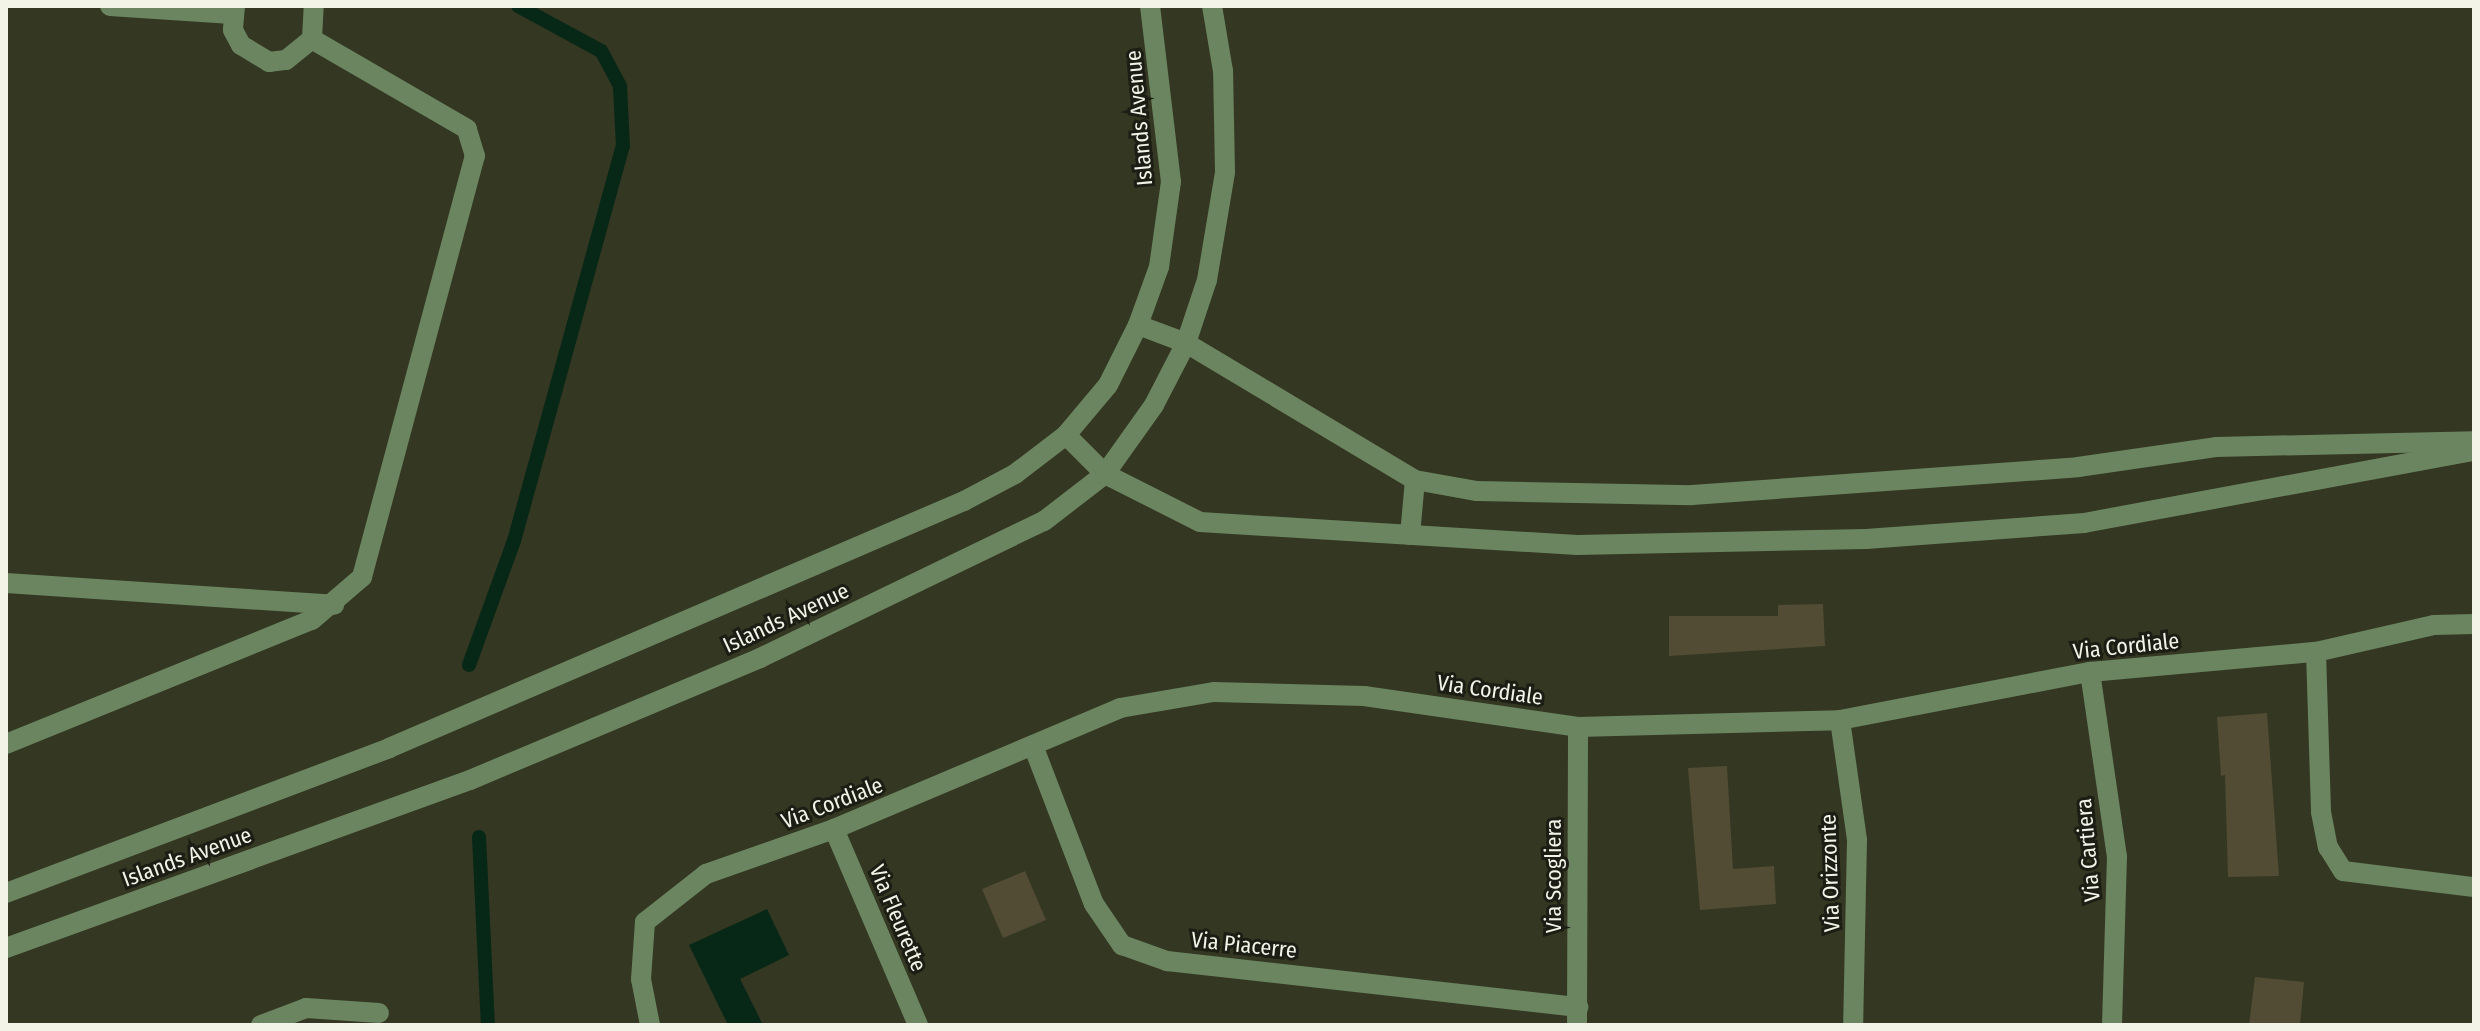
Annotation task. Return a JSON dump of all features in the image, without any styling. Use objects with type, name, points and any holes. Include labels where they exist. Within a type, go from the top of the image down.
[{"type":"street","points":[[110,6],[233,10],[241,45],[253,57],[286,60],[312,39],[314,6]]},
{"type":"street","name":"Islands Avenue","points":[[6,893],[389,748],[937,513],[1015,474],[1066,435],[1108,385],[1138,325],[1159,267],[1171,182],[1150,6]]},
{"type":"street","name":"Islands Avenue","points":[[6,948],[470,780],[760,658],[1044,521],[1105,474],[1154,405],[1186,343],[1207,280],[1225,172],[1223,71],[1212,6]]},
{"type":"street","points":[[6,744],[312,620],[334,605],[362,577],[475,156],[467,129],[312,39]]},
{"type":"street","points":[[1138,325],[1186,343],[1415,480],[1477,491],[1692,495],[2078,467],[2216,447],[2474,441]]},
{"type":"street","points":[[1066,435],[1105,474],[1200,522],[1410,535],[1708,546],[2084,523],[2474,451]]},
{"type":"street","points":[[1410,535],[1415,480]]},
{"type":"street","points":[[6,583],[334,605]]},
{"type":"street","name":"Via Cordiale","points":[[650,1025],[641,979],[645,922],[706,874],[834,829],[1034,748],[1120,708],[1214,692],[1364,696],[1578,727],[1840,720],[2090,672],[2316,652],[2434,625],[2474,624]]},
{"type":"street","points":[[2316,652],[2321,812],[2328,847],[2343,871],[2474,887]]},
{"type":"street","name":"Via Cartiera","points":[[2090,672],[2117,856],[2112,1025]]},
{"type":"street","name":"Via Orizzonte","points":[[1840,720],[1857,840],[1853,1025]]},
{"type":"street","name":"Via Scogliera","points":[[1578,727],[1578,1016]]},
{"type":"street","name":"Via Piacerre","points":[[1034,748],[1094,904],[1122,945],[1167,961],[1578,1016]]},
{"type":"street","name":"Via Fleurette","points":[[834,829],[918,1025]]},
{"type":"street","points":[[261,1025],[306,1008],[379,1013]]},
{"type":"shaded area","points":[[767,909],[789,955],[740,979],[763,1025],[728,1025],[689,945]]},
{"type":"building","points":[[1823,604],[1825,646],[1669,656],[1669,616],[1778,616],[1778,605]]},
{"type":"building","points":[[2267,713],[2279,876],[2228,877],[2225,775],[2221,776],[2217,717]]},
{"type":"building","points":[[1727,766],[1733,869],[1774,866],[1776,904],[1700,910],[1688,768]]},
{"type":"building","points":[[1025,871],[1046,920],[1003,938],[982,889]]},
{"type":"building","points":[[2255,977],[2304,982],[2300,1025],[2249,1025]]},
{"type":"waterway","points":[[469,665],[514,541],[623,146],[620,86],[601,51],[518,6]]},
{"type":"waterway","points":[[479,837],[488,1025]]}]
